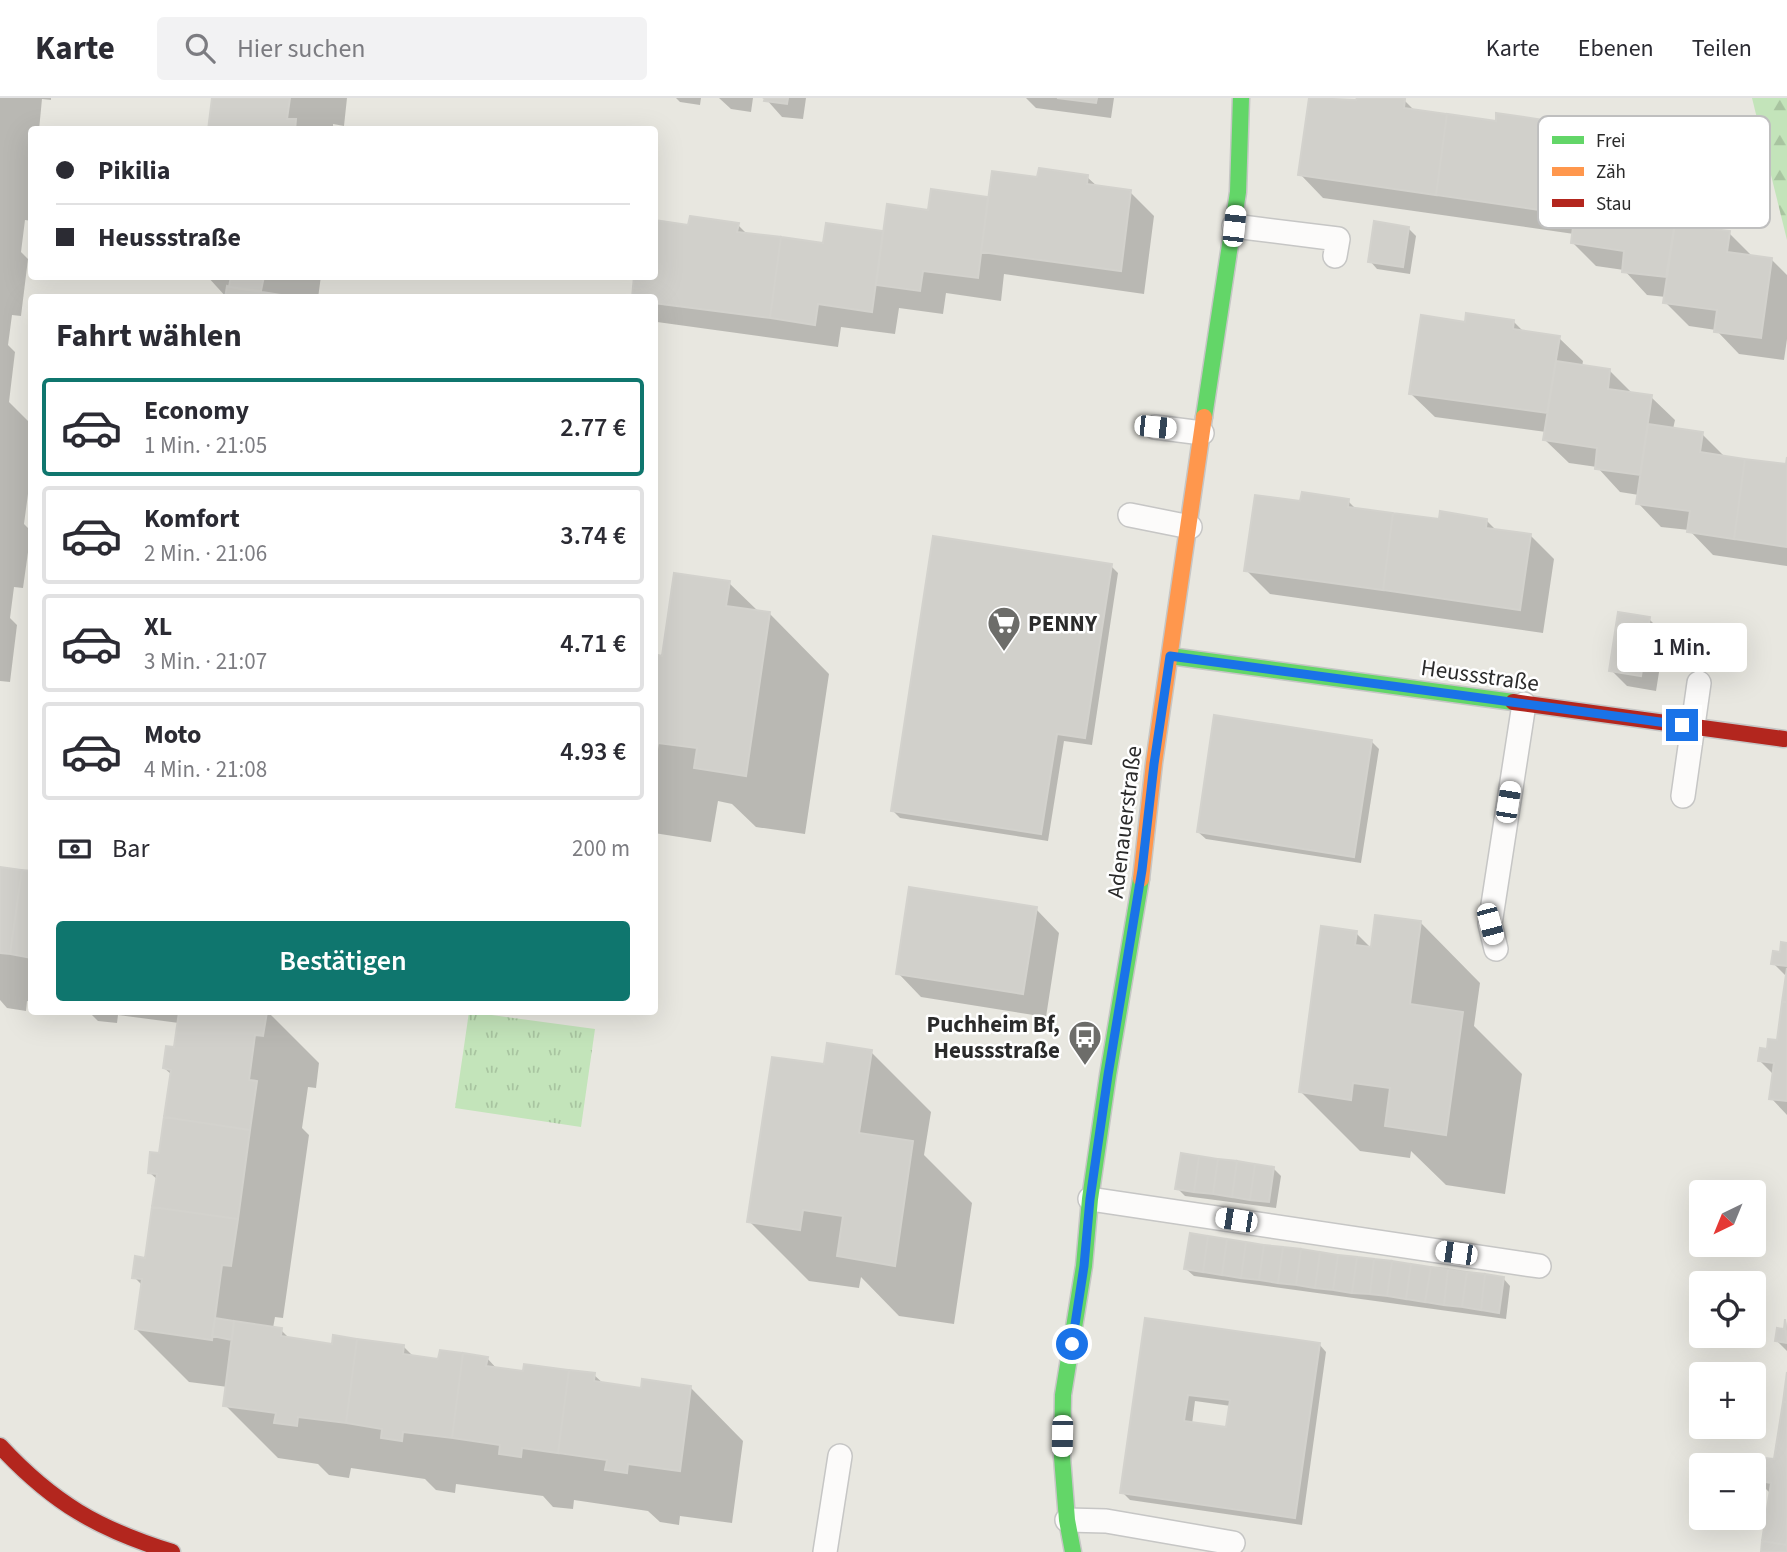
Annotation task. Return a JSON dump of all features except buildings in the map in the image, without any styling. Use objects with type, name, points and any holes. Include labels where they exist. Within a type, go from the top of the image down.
[{"type":"street","name":"Adenauerstraße","points":[[1073,1552],[1067,1520],[1062,1457],[1063,1395],[1084,1266],[1090,1199],[1108,1075],[1142,870],[1154,764],[1190,527],[1214,343],[1234,226],[1241,98]]},
{"type":"street","name":"Heussstraße","points":[[1170,656],[1784,739]]},
{"type":"street","points":[[0,1446],[44,1489],[70,1507],[143,1544],[172,1552]]},
{"type":"lane","points":[[1234,226],[1338,239],[1335,256]]},
{"type":"lane","points":[[1155,427],[1202,433]]},
{"type":"lane","points":[[1130,515],[1190,527]]},
{"type":"lane","points":[[1683,796],[1699,683]]},
{"type":"lane","points":[[1496,949],[1490,924],[1524,704]]},
{"type":"lane","points":[[1090,1199],[1539,1266]]},
{"type":"lane","points":[[825,1552],[840,1456]]},
{"type":"lane","points":[[1067,1520],[1106,1521],[1233,1543]]},
{"type":"green space","points":[[1752,98],[1787,98],[1787,240],[1770,171],[1770,116],[1756,116]]},
{"type":"green space","points":[[469,1015],[491,1015],[595,1029],[581,1127],[455,1108]]},
{"type":"traffic: fast","points":[[1204,417],[1238,192],[1241,98]]},
{"type":"traffic: fast","points":[[1170,656],[1513,702]]},
{"type":"traffic: fast","points":[[1073,1552],[1067,1520],[1062,1457],[1063,1395],[1084,1266],[1090,1199],[1108,1075],[1141,879]]},
{"type":"traffic: slow","points":[[1141,879],[1154,763],[1204,417]]},
{"type":"traffic: jam","points":[[1513,702],[1784,739]]},
{"type":"traffic: jam","points":[[0,1446],[39,1483],[78,1512],[121,1534],[172,1552]]},
{"type":"place","name":"PENNY","points":[[1004,653]]},
{"type":"place","name":"Puchheim Bf, Heussstraße","points":[[1085,1067]]},
{"type":"route","points":[[1072,1344],[1084,1266],[1090,1199],[1142,870],[1170,656],[1682,725]]}]
